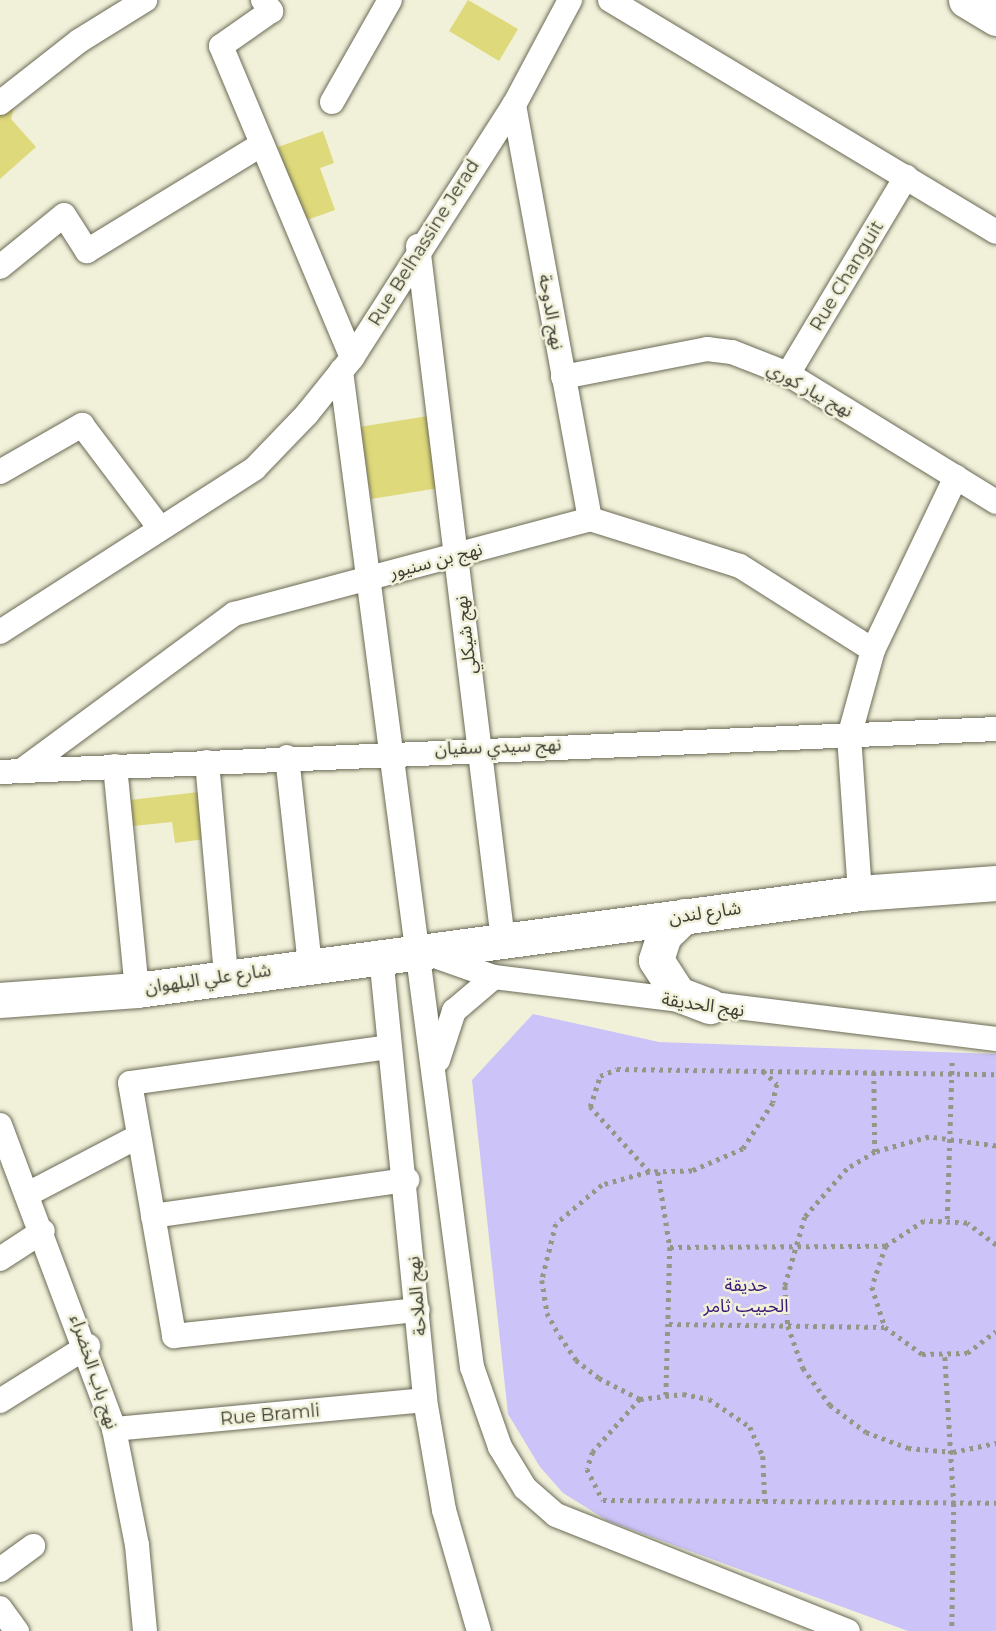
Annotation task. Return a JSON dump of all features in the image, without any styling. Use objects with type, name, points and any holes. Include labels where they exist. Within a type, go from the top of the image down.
[{"type":"main road","points":[[966,0],[996,18]]},
{"type":"main road","name":"شارع لندن","points":[[415,949],[860,893],[996,883]]},
{"type":"main road","points":[[684,916],[664,935],[656,960],[678,994],[710,1006]]},
{"type":"main road","name":"شارع علي البلهوان","points":[[0,1000],[137,990],[415,949]]},
{"type":"street","points":[[0,103],[79,41],[145,0]]},
{"type":"street","points":[[332,102],[390,0]]},
{"type":"street","name":"Rue Belhassine Jerad","points":[[0,632],[255,468],[346,365],[418,246],[514,105],[570,0]]},
{"type":"street","points":[[610,0],[996,232]]},
{"type":"street","points":[[267,6],[220,46],[262,144],[346,365],[388,752],[415,949],[436,1071],[472,1367],[500,1447],[525,1488],[591,1533],[848,1631]]},
{"type":"street","name":"نهج الدوحة","points":[[514,105],[590,519]]},
{"type":"street","points":[[0,267],[64,215],[87,251],[262,144]]},
{"type":"street","name":"Rue Changuit","points":[[788,374],[906,177]]},
{"type":"street","name":"نهج شيكلي","points":[[418,246],[503,940]]},
{"type":"street","name":"نهج بيار كوري","points":[[563,377],[707,349],[788,374],[996,502]]},
{"type":"street","points":[[0,472],[82,425],[160,528]]},
{"type":"street","points":[[860,893],[849,737],[873,650],[956,477]]},
{"type":"street","points":[[590,519],[740,566],[873,650]]},
{"type":"street","name":"نهج بن سنيور","points":[[10,772],[216,623],[590,519]]},
{"type":"street","name":"نهج سيدي سفيان","points":[[10,772],[479,747],[849,737],[996,729]]},
{"type":"street","points":[[287,758],[310,965]]},
{"type":"street","points":[[207,762],[226,975]]},
{"type":"street","points":[[115,766],[137,990]]},
{"type":"street","name":"نهج الحديقة","points":[[415,949],[495,976],[952,1038],[996,1039]]},
{"type":"street","name":"نهج الملاحة","points":[[381,956],[389,1047],[407,1180],[425,1400],[444,1510],[479,1631]]},
{"type":"street","points":[[436,1071],[454,1011],[495,976]]},
{"type":"street","points":[[389,1047],[130,1083],[174,1336],[418,1310]]},
{"type":"street","name":"نهج باب الخضراء","points":[[0,1125],[88,1346],[114,1429],[137,1545],[145,1631]]},
{"type":"street","points":[[27,1194],[139,1136]]},
{"type":"street","points":[[153,1216],[407,1180]]},
{"type":"street","points":[[0,1259],[43,1231]]},
{"type":"street","points":[[0,1401],[88,1346]]},
{"type":"street","name":"Rue Bramli","points":[[114,1429],[425,1400]]},
{"type":"street","points":[[0,1570],[33,1546]]},
{"type":"street","points":[[0,1608],[17,1631]]},
{"type":"path","points":[[947,1219],[952,1038]]},
{"type":"path","points":[[649,1172],[590,1107],[600,1076],[617,1069],[996,1074]]},
{"type":"path","points":[[640,1399],[576,1360],[547,1313],[542,1280],[546,1246],[573,1204],[602,1185],[649,1172],[692,1171],[743,1149],[773,1103],[776,1084],[762,1071]]},
{"type":"path","points":[[874,1072],[875,1152]]},
{"type":"path","points":[[996,1146],[951,1137],[875,1152],[824,1191],[792,1247],[785,1286],[788,1326],[803,1368],[830,1405],[866,1432],[908,1448],[953,1452],[996,1443]]},
{"type":"path","points":[[659,1172],[670,1247],[666,1395]]},
{"type":"path","points":[[670,1247],[886,1246],[924,1221],[947,1219],[967,1223],[996,1245]]},
{"type":"path","points":[[886,1246],[873,1287],[885,1327],[901,1344],[945,1357],[967,1353],[996,1331]]},
{"type":"path","points":[[669,1324],[885,1327]]},
{"type":"path","points":[[945,1357],[953,1452],[952,1631]]},
{"type":"path","points":[[765,1502],[763,1456],[750,1427],[709,1399],[666,1395],[640,1399],[593,1452],[587,1469],[603,1500],[765,1502],[996,1503]]},
{"type":"green space","name":"حديقة الحبيب ثامر","points":[[533,1014],[659,1042],[996,1054],[996,1631],[908,1631],[608,1521],[563,1493],[540,1467],[508,1414],[472,1080]]},
{"type":"building","points":[[468,0],[518,29],[499,61],[449,31]]},
{"type":"building","points":[[8,101],[14,108],[11,119],[36,147],[0,179],[0,108]]},
{"type":"building","points":[[323,131],[334,163],[320,168],[335,210],[304,221],[278,147]]},
{"type":"building","points":[[428,416],[439,488],[371,499],[359,427]]},
{"type":"building","points":[[199,792],[205,839],[175,843],[172,822],[133,826],[130,800]]}]
